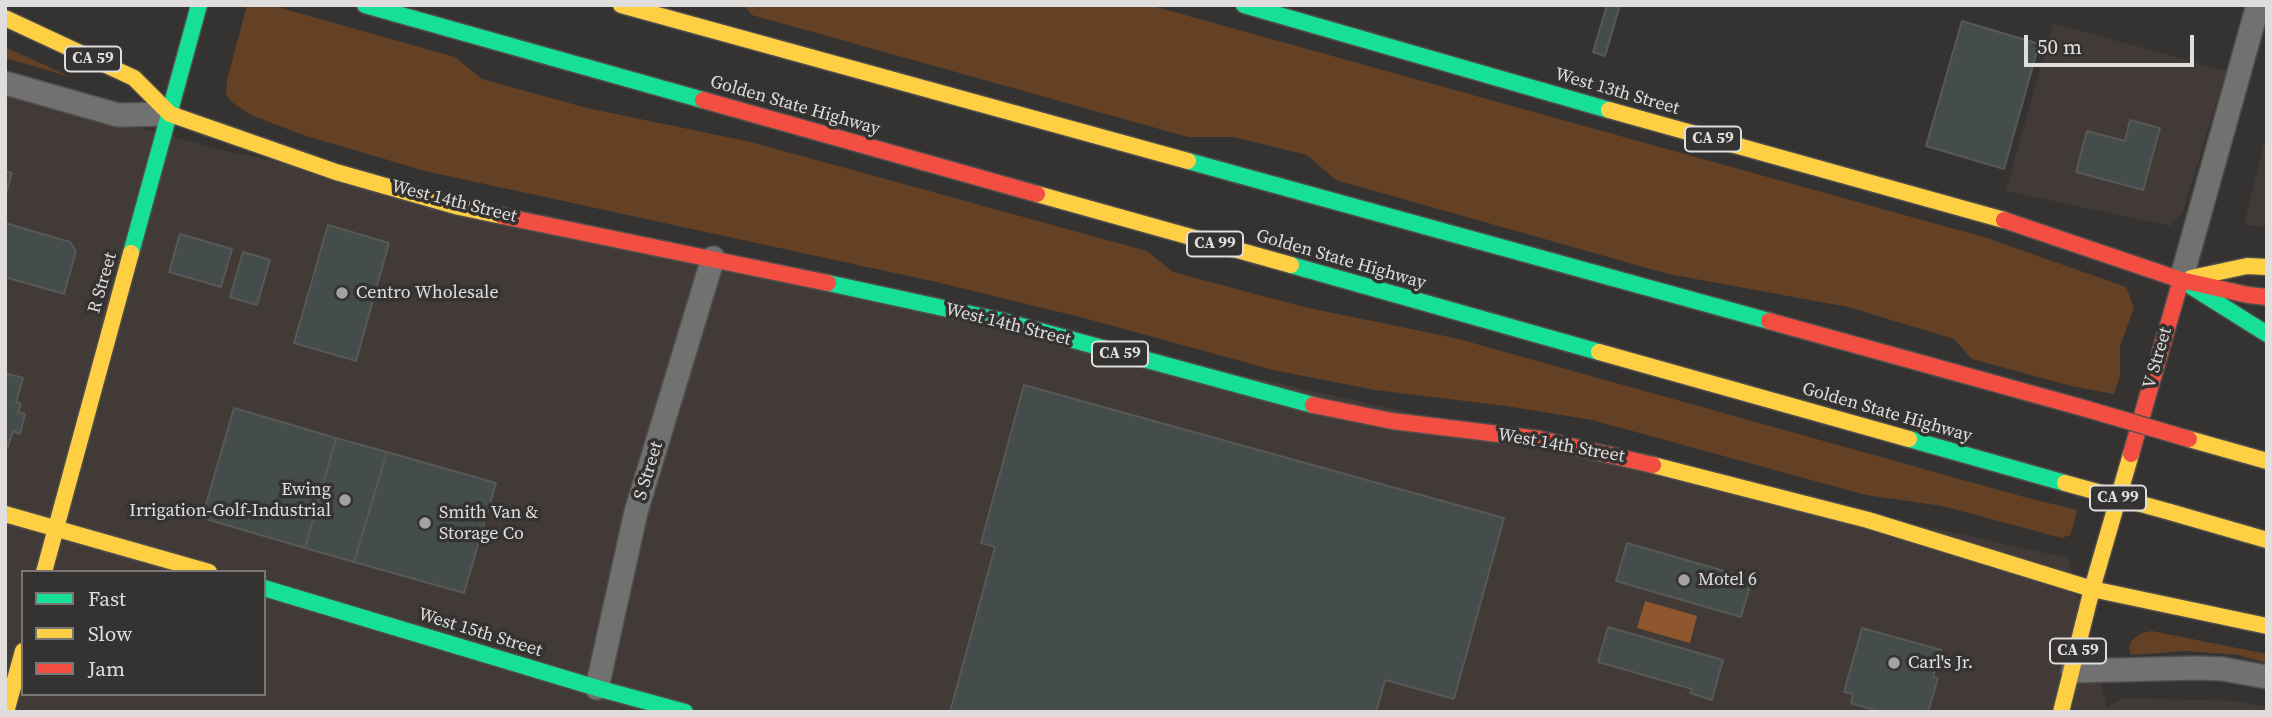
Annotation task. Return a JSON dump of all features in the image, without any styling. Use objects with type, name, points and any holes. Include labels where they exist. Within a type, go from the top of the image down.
[{"type":"main road","name":"R Street","points":[[44,570],[200,5]]},
{"type":"main road","name":"Golden State Highway","points":[[365,5],[2267,540]]},
{"type":"main road","points":[[621,5],[2267,461]]},
{"type":"main road","name":"West 13th Street","points":[[1244,5],[2013,223],[2181,280]]},
{"type":"main road","name":"CA 59","points":[[5,18],[134,78],[170,114]]},
{"type":"main road","name":"West 14th Street","points":[[170,114],[336,172],[459,207],[713,258],[1003,321],[1290,400],[1392,421],[1539,439],[1624,457],[1868,520],[2092,589],[2267,626]]},
{"type":"main road","points":[[2181,280],[2247,266],[2267,267]]},
{"type":"main road","points":[[2181,280],[2267,297]]},
{"type":"main road","points":[[2181,280],[2267,334]]},
{"type":"main road","name":"V Street","points":[[2061,712],[2092,589],[2181,280]]},
{"type":"main road","points":[[5,514],[202,570]]},
{"type":"main road","name":"West 15th Street","points":[[266,589],[685,712]]},
{"type":"main road","points":[[6,712],[21,658]]},
{"type":"street","name":"V Street","points":[[2181,280],[2258,5]]},
{"type":"street","name":"West 14th Street","points":[[5,83],[118,115],[170,114]]},
{"type":"street","name":"S Street","points":[[597,688],[636,512],[713,258]]},
{"type":"street","points":[[2073,671],[2199,668],[2223,669],[2267,677]]},
{"type":"shaded area","points":[[247,5],[270,5],[455,57],[482,79],[587,108],[751,142],[1147,251],[1173,272],[1304,307],[1455,338],[2077,510],[2073,527],[2070,535],[2062,538],[1942,506],[1866,495],[1592,420],[1375,390],[1273,370],[1084,318],[936,282],[425,171],[303,135],[251,115],[233,103],[226,95],[227,80]]},
{"type":"shaded area","points":[[744,5],[1149,5],[1987,238],[2126,287],[2134,308],[2120,346],[2120,376],[2114,394],[2071,386],[1972,359],[1954,339],[1848,307],[1668,274],[1336,180],[1307,155],[1234,137],[1188,137],[752,15]]},
{"type":"shaded area","points":[[2053,23],[2226,71],[2182,214],[2171,226],[2006,191]]},
{"type":"shaded area","points":[[5,47],[71,77],[5,58]]},
{"type":"shaded area","points":[[5,93],[219,149],[2068,558],[2107,707],[2123,698],[2234,701],[2267,707],[2267,712],[5,712]]},
{"type":"shaded area","points":[[2267,132],[2267,227],[2244,225]]},
{"type":"shaded area","points":[[1645,601],[1697,616],[1690,643],[1637,628]]},
{"type":"shaded area","points":[[2152,631],[2267,654],[2267,663],[2238,655],[2185,651],[2131,655],[2131,641],[2141,633]]},
{"type":"building","points":[[1607,5],[1620,5],[1605,56],[1593,52]]},
{"type":"building","points":[[1962,21],[2039,44],[2004,169],[1926,146]]},
{"type":"building","points":[[2130,120],[2160,128],[2143,190],[2076,172],[2087,131],[2125,141]]},
{"type":"building","points":[[5,171],[12,173],[5,196]]},
{"type":"building","points":[[5,223],[70,242],[76,251],[64,294],[5,277]]},
{"type":"building","name":"Centro Wholesale","points":[[328,225],[389,243],[356,361],[294,343]]},
{"type":"building","points":[[180,234],[232,249],[221,287],[169,272]]},
{"type":"building","points":[[243,252],[270,260],[257,305],[230,297]]},
{"type":"building","points":[[5,373],[23,378],[16,402],[21,404],[18,412],[25,414],[20,434],[13,431],[8,447],[5,446]]},
{"type":"building","points":[[1024,385],[1504,518],[1454,699],[1385,680],[1376,712],[950,712],[995,547],[981,543]]},
{"type":"building","points":[[234,408],[336,438],[305,548],[202,518]]},
{"type":"building","name":"Ewing Irrigation-Golf-Industrial","points":[[336,438],[387,452],[354,562],[305,548]]},
{"type":"building","name":"Smith Van & Storage Co","points":[[387,452],[496,483],[464,593],[354,562]]},
{"type":"building","name":"Motel 6","points":[[1627,543],[1752,579],[1741,617],[1616,581]]},
{"type":"building","points":[[1608,627],[1723,660],[1712,700],[1690,693],[1692,689],[1598,662]]},
{"type":"building","name":"Carl's Jr.","points":[[1862,628],[1941,650],[1933,677],[1938,678],[1928,712],[1881,712],[1851,703],[1853,694],[1844,692]]},
{"type":"traffic: fast","points":[[131,253],[199,5]]},
{"type":"traffic: fast","points":[[365,5],[703,100]]},
{"type":"traffic: fast","points":[[1244,5],[1609,110]]},
{"type":"traffic: fast","points":[[1188,161],[1769,321]]},
{"type":"traffic: fast","points":[[1291,265],[1599,352]]},
{"type":"traffic: fast","points":[[2181,280],[2267,334]]},
{"type":"traffic: fast","points":[[828,283],[1003,321],[1313,405]]},
{"type":"traffic: fast","points":[[1909,439],[2065,483]]},
{"type":"traffic: fast","points":[[266,589],[685,712]]},
{"type":"traffic: slow","points":[[621,5],[1188,161]]},
{"type":"traffic: slow","points":[[5,18],[134,78],[170,114]]},
{"type":"traffic: slow","points":[[1609,110],[2004,220]]},
{"type":"traffic: slow","points":[[170,114],[336,172],[459,207],[502,216]]},
{"type":"traffic: slow","points":[[1037,194],[1291,265]]},
{"type":"traffic: slow","points":[[45,570],[131,253]]},
{"type":"traffic: slow","points":[[2191,278],[2247,266],[2267,267]]},
{"type":"traffic: slow","points":[[1599,352],[1909,439]]},
{"type":"traffic: slow","points":[[2189,439],[2267,461]]},
{"type":"traffic: slow","points":[[2061,712],[2092,589],[2131,454]]},
{"type":"traffic: slow","points":[[1653,465],[1868,520],[2092,589]]},
{"type":"traffic: slow","points":[[2065,483],[2170,512]]},
{"type":"traffic: slow","points":[[2170,512],[2267,540]]},
{"type":"traffic: slow","points":[[5,514],[202,570]]},
{"type":"traffic: slow","points":[[2092,589],[2267,626]]},
{"type":"traffic: slow","points":[[6,712],[21,658]]},
{"type":"traffic: jam","points":[[703,100],[1037,194]]},
{"type":"traffic: jam","points":[[502,216],[828,283]]},
{"type":"traffic: jam","points":[[2004,220],[2181,280],[2267,297]]},
{"type":"traffic: jam","points":[[2131,454],[2181,280]]},
{"type":"traffic: jam","points":[[1769,321],[2087,409]]},
{"type":"traffic: jam","points":[[1313,405],[1392,421],[1539,439],[1653,465]]},
{"type":"traffic: jam","points":[[2087,409],[2189,439]]},
{"type":"place","name":"Centro Wholesale","points":[[342,293]]},
{"type":"place","name":"Ewing Irrigation-Golf-Industrial","points":[[345,500]]},
{"type":"place","name":"Smith Van & Storage Co","points":[[425,523]]},
{"type":"place","name":"Motel 6","points":[[1684,580]]},
{"type":"place","name":"Carl's Jr.","points":[[1894,663]]}]
